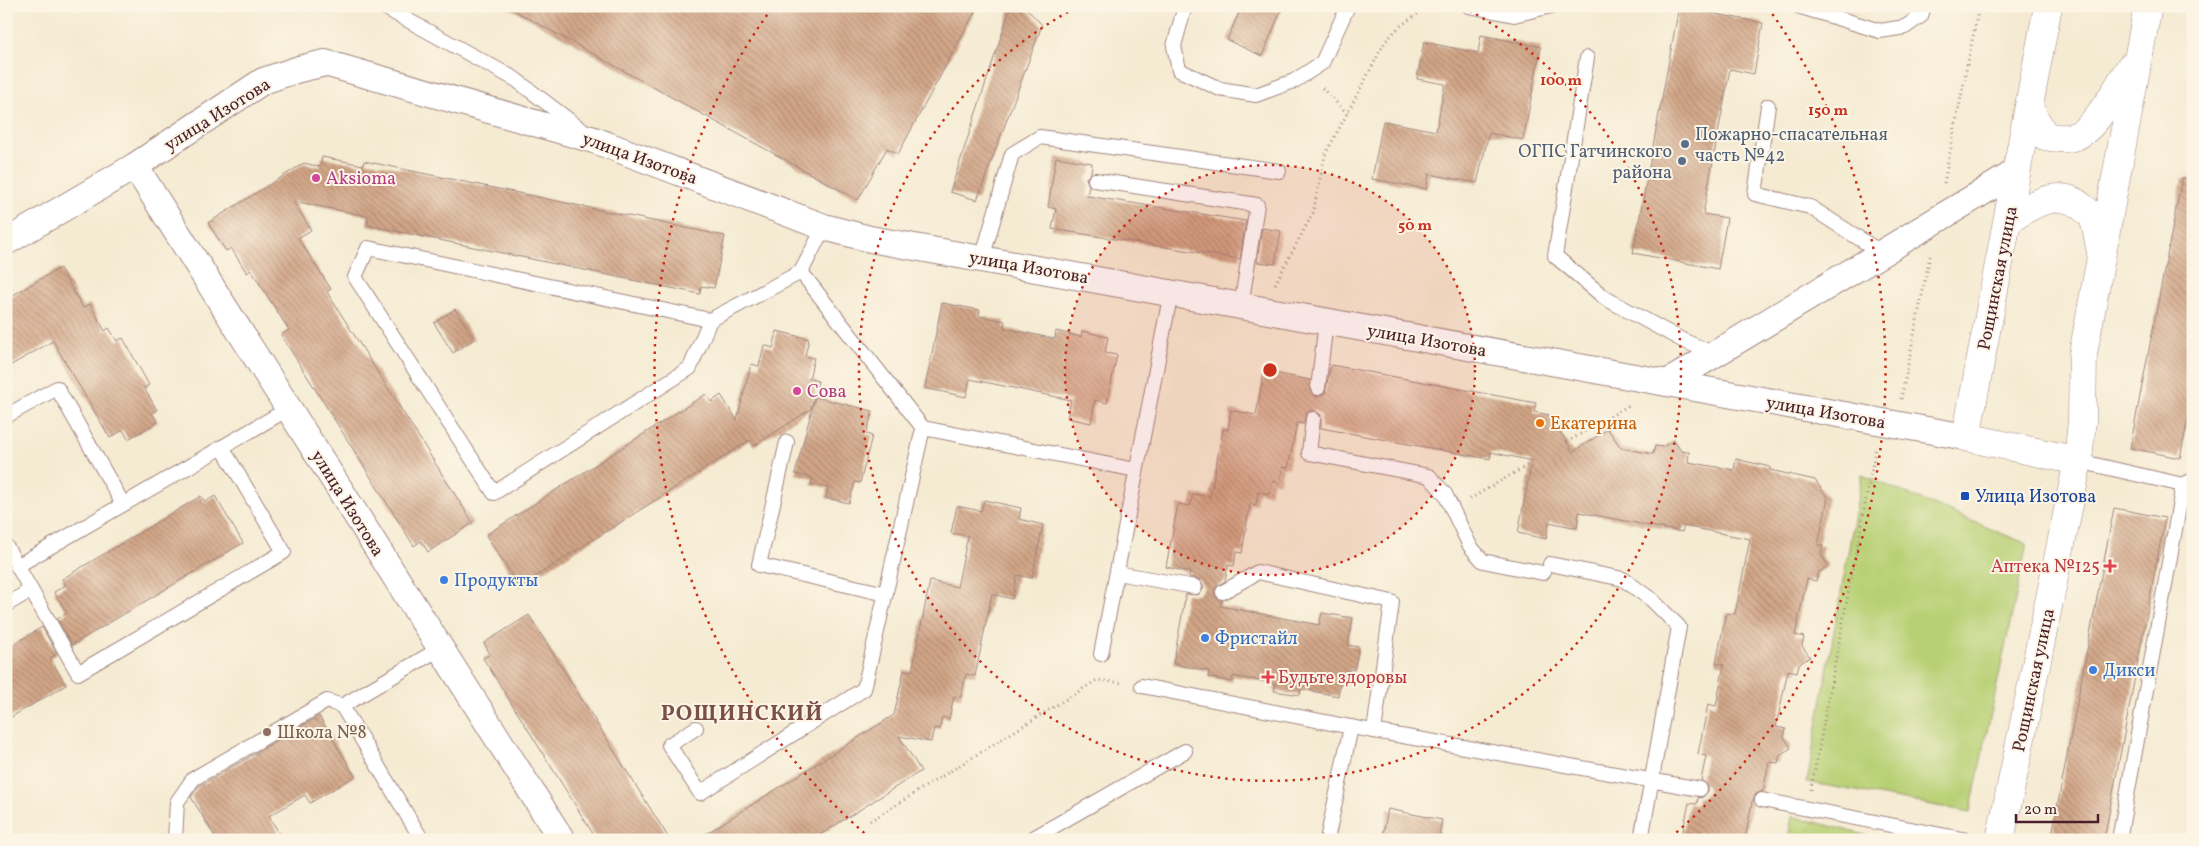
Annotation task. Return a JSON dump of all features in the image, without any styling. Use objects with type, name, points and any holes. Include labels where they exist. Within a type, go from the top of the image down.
[{"type":"street","name":"Рощинская улица","points":[[1966,437],[2016,172],[2030,110],[2048,6]]},
{"type":"street","name":"Рощинская улица","points":[[2001,840],[2078,462],[2082,420],[2083,354],[2145,12]]},
{"type":"street","points":[[2030,110],[2045,136],[2059,139],[2077,136],[2110,101],[2139,52]]},
{"type":"street","name":"улица Изотова","points":[[6,242],[135,166],[263,81],[299,68],[325,64],[594,140],[824,227],[870,239],[1172,292],[1326,322],[1966,437]]},
{"type":"street","name":"улица Изотова","points":[[135,166],[562,840]]},
{"type":"street","points":[[1667,383],[2016,172]]},
{"type":"street","points":[[2008,221],[2028,207],[2044,201],[2061,199],[2076,201],[2092,216],[2101,255]]},
{"type":"street","points":[[1966,437],[2078,462]]},
{"type":"lane","points":[[382,6],[516,79],[594,140]]},
{"type":"lane","points":[[1185,6],[1174,46],[1179,70],[1220,89],[1256,95],[1294,81],[1322,64],[1348,6]]},
{"type":"lane","points":[[1469,6],[1514,15],[1550,6]]},
{"type":"lane","points":[[1798,6],[1880,31],[1905,27],[1921,16],[1924,6]]},
{"type":"lane","points":[[1587,58],[1555,256],[1605,298],[1682,340],[1715,354]]},
{"type":"lane","points":[[1768,106],[1754,194],[1810,207],[1882,253]]},
{"type":"lane","points":[[982,259],[1012,154],[1040,137],[1279,171]]},
{"type":"lane","points":[[1096,180],[1257,205],[1252,308]]},
{"type":"lane","points":[[710,320],[368,248],[355,277],[494,493],[690,368],[710,320],[801,272],[824,227]]},
{"type":"lane","points":[[801,272],[923,428],[1136,470]]},
{"type":"lane","points":[[1101,654],[1172,292]]},
{"type":"lane","points":[[1318,388],[1326,322]]},
{"type":"lane","points":[[6,416],[57,388],[123,504]]},
{"type":"lane","points":[[17,566],[288,409]]},
{"type":"lane","points":[[1313,419],[1309,453],[1429,476],[1446,494],[1470,546],[1483,561],[1623,579],[1652,600],[1679,627],[1641,840]]},
{"type":"lane","points":[[696,728],[669,745],[700,793],[864,689],[923,428]]},
{"type":"lane","points":[[787,442],[759,565],[886,594]]},
{"type":"lane","points":[[6,546],[78,673],[284,552],[222,447]]},
{"type":"lane","points":[[2078,462],[2188,483],[2119,840]]},
{"type":"lane","points":[[1223,592],[1258,572],[1392,602],[1374,731]]},
{"type":"lane","points":[[1117,573],[1195,587]]},
{"type":"lane","points":[[6,605],[32,590]]},
{"type":"lane","points":[[342,706],[440,648]]},
{"type":"lane","points":[[1142,686],[1374,731],[1700,789]]},
{"type":"lane","points":[[175,840],[178,802],[193,779],[327,701],[342,706],[422,840]]},
{"type":"lane","points":[[1327,840],[1351,726]]},
{"type":"lane","points":[[1030,840],[1185,751]]},
{"type":"lane","points":[[1762,800],[1967,840]]},
{"type":"path","points":[[1252,308],[1283,268],[1313,213],[1325,155],[1385,42],[1399,27],[1429,6]]},
{"type":"path","points":[[1324,90],[1347,113]]},
{"type":"path","points":[[1567,442],[1667,383]]},
{"type":"path","points":[[1802,840],[1880,421]]},
{"type":"path","points":[[1452,509],[1528,464]]},
{"type":"path","points":[[870,821],[1097,680],[1142,686]]},
{"type":"green space","points":[[1862,475],[2027,544],[1970,812],[1807,782]]},
{"type":"green space","points":[[1792,816],[1884,840],[1788,840]]},
{"type":"building","points":[[506,6],[978,6],[898,154],[887,148],[858,200]]},
{"type":"building","points":[[1011,6],[1024,6],[1042,25],[977,200],[950,192]]},
{"type":"building","points":[[1242,6],[1283,6],[1262,56],[1227,40]]},
{"type":"building","name":"Пожарно-спасательная часть №42","points":[[1679,7],[1763,23],[1754,74],[1730,69],[1703,214],[1727,218],[1718,269],[1633,253]]},
{"type":"building","points":[[1481,35],[1541,47],[1523,140],[1489,133],[1477,183],[1429,174],[1426,189],[1372,179],[1383,121],[1436,131],[1445,84],[1417,79],[1424,42],[1478,53]]},
{"type":"building","points":[[322,157],[363,165],[364,161],[725,236],[714,288],[701,286],[700,294],[367,225],[368,216],[293,201],[311,230],[298,238],[331,289],[327,292],[473,523],[428,552],[421,541],[414,546],[281,335],[289,330],[251,270],[247,273],[231,248],[226,251],[208,223],[304,163],[320,167]]},
{"type":"building","points":[[1056,157],[1092,163],[1091,173],[1086,178],[1089,186],[1087,196],[1246,221],[1240,259],[1052,229],[1056,209],[1048,207]]},
{"type":"building","points":[[2182,178],[2193,179],[2193,394],[2180,458],[2130,448]]},
{"type":"building","points":[[1262,228],[1281,231],[1275,264],[1257,262]]},
{"type":"building","points":[[60,268],[83,308],[90,304],[105,331],[109,328],[117,341],[123,338],[149,385],[144,388],[157,410],[152,413],[158,422],[128,439],[123,430],[110,438],[53,341],[6,368],[6,299]]},
{"type":"building","points":[[942,303],[980,310],[979,316],[1005,321],[1004,328],[1055,339],[1056,331],[1081,337],[1082,331],[1108,337],[1105,353],[1117,355],[1107,403],[1095,400],[1091,423],[1067,418],[1071,400],[970,379],[966,397],[925,388]]},
{"type":"building","points":[[455,309],[474,339],[453,353],[434,323]]},
{"type":"building","points":[[777,331],[809,339],[805,356],[814,358],[809,379],[818,381],[811,409],[754,446],[750,440],[519,587],[486,535],[706,394],[711,402],[721,395],[737,420],[751,364],[759,366],[764,345],[773,348]]},
{"type":"building","points":[[1331,365],[1536,403],[1534,412],[1549,415],[1573,452],[1608,429],[1621,448],[1653,454],[1655,446],[1663,447],[1674,440],[1681,451],[1689,452],[1688,462],[1734,470],[1736,459],[1770,467],[1770,470],[1815,480],[1828,498],[1818,545],[1823,546],[1821,554],[1828,566],[1818,573],[1816,581],[1807,579],[1795,635],[1804,637],[1802,646],[1810,657],[1799,664],[1797,672],[1788,670],[1776,727],[1786,729],[1784,737],[1791,748],[1780,755],[1778,763],[1769,762],[1763,791],[1756,794],[1752,802],[1745,840],[1681,840],[1689,803],[1697,804],[1698,798],[1703,797],[1708,791],[1708,786],[1701,780],[1706,756],[1698,754],[1708,704],[1716,706],[1724,665],[1716,663],[1726,613],[1735,614],[1750,539],[1684,526],[1682,532],[1579,512],[1577,528],[1549,522],[1546,539],[1518,533],[1532,461],[1491,452],[1490,459],[1321,428],[1321,415],[1314,410],[1309,411],[1306,414],[1304,424],[1297,423],[1288,468],[1283,467],[1280,483],[1273,481],[1270,494],[1258,492],[1256,505],[1250,504],[1242,553],[1236,552],[1234,566],[1228,565],[1225,581],[1216,587],[1214,592],[1216,597],[1222,600],[1220,606],[1319,625],[1322,613],[1353,618],[1348,645],[1359,647],[1354,670],[1349,669],[1346,685],[1340,684],[1338,696],[1301,689],[1300,695],[1274,691],[1276,684],[1233,676],[1232,682],[1208,677],[1209,671],[1173,664],[1186,594],[1198,595],[1204,588],[1200,580],[1189,577],[1190,572],[1166,567],[1178,504],[1190,506],[1193,494],[1210,497],[1223,429],[1228,430],[1231,410],[1256,415],[1264,371],[1310,380],[1310,391],[1317,397],[1325,393]]},
{"type":"building","points":[[815,397],[873,411],[866,434],[872,436],[860,483],[855,482],[849,503],[826,498],[828,488],[811,484],[813,478],[795,474]]},
{"type":"building","points":[[201,496],[205,502],[215,496],[243,543],[72,645],[57,619],[67,613],[54,592],[66,585],[62,579]]},
{"type":"building","points":[[984,500],[1021,508],[1019,519],[1043,525],[1032,578],[1017,575],[1012,599],[992,594],[975,676],[966,674],[961,697],[954,696],[949,719],[942,717],[940,729],[934,728],[931,742],[899,736],[921,771],[812,840],[696,840],[894,715],[904,670],[912,671],[930,581],[957,587],[968,536],[951,533],[957,506],[981,511]]},
{"type":"building","points":[[2114,508],[2165,518],[2104,840],[2051,840]]},
{"type":"building","points":[[529,615],[670,840],[597,840],[483,658],[490,654],[484,643]]},
{"type":"building","points":[[42,627],[57,654],[50,658],[66,685],[6,720],[6,649]]},
{"type":"building","points":[[319,716],[355,776],[310,803],[305,795],[269,816],[283,840],[217,840],[191,797],[198,787]]},
{"type":"building","points":[[1388,809],[1442,820],[1438,840],[1382,840]]},
{"type":"place","name":"Пожарно-спасательная часть №42","points":[[1685,144]]},
{"type":"place","name":"ОГПС Гатчинского района","points":[[1682,161]]},
{"type":"place","name":"Aksioma","points":[[316,178]]},
{"type":"place","name":"Сова","points":[[797,391]]},
{"type":"place","name":"Екатерина","points":[[1540,423]]},
{"type":"place","name":"Улица Изотова","points":[[1965,496]]},
{"type":"place","name":"Аптека №125","points":[[2110,566]]},
{"type":"place","name":"Продукты","points":[[444,580]]},
{"type":"place","name":"Фристайл","points":[[1205,638]]},
{"type":"place","name":"Дикси","points":[[2093,670]]},
{"type":"place","name":"Будьте здоровы","points":[[1268,677]]},
{"type":"place","name":"Школа №8","points":[[267,732]]},
{"type":"district","name":"РОЩИНСКИЙ","points":[[742,712]]}]
